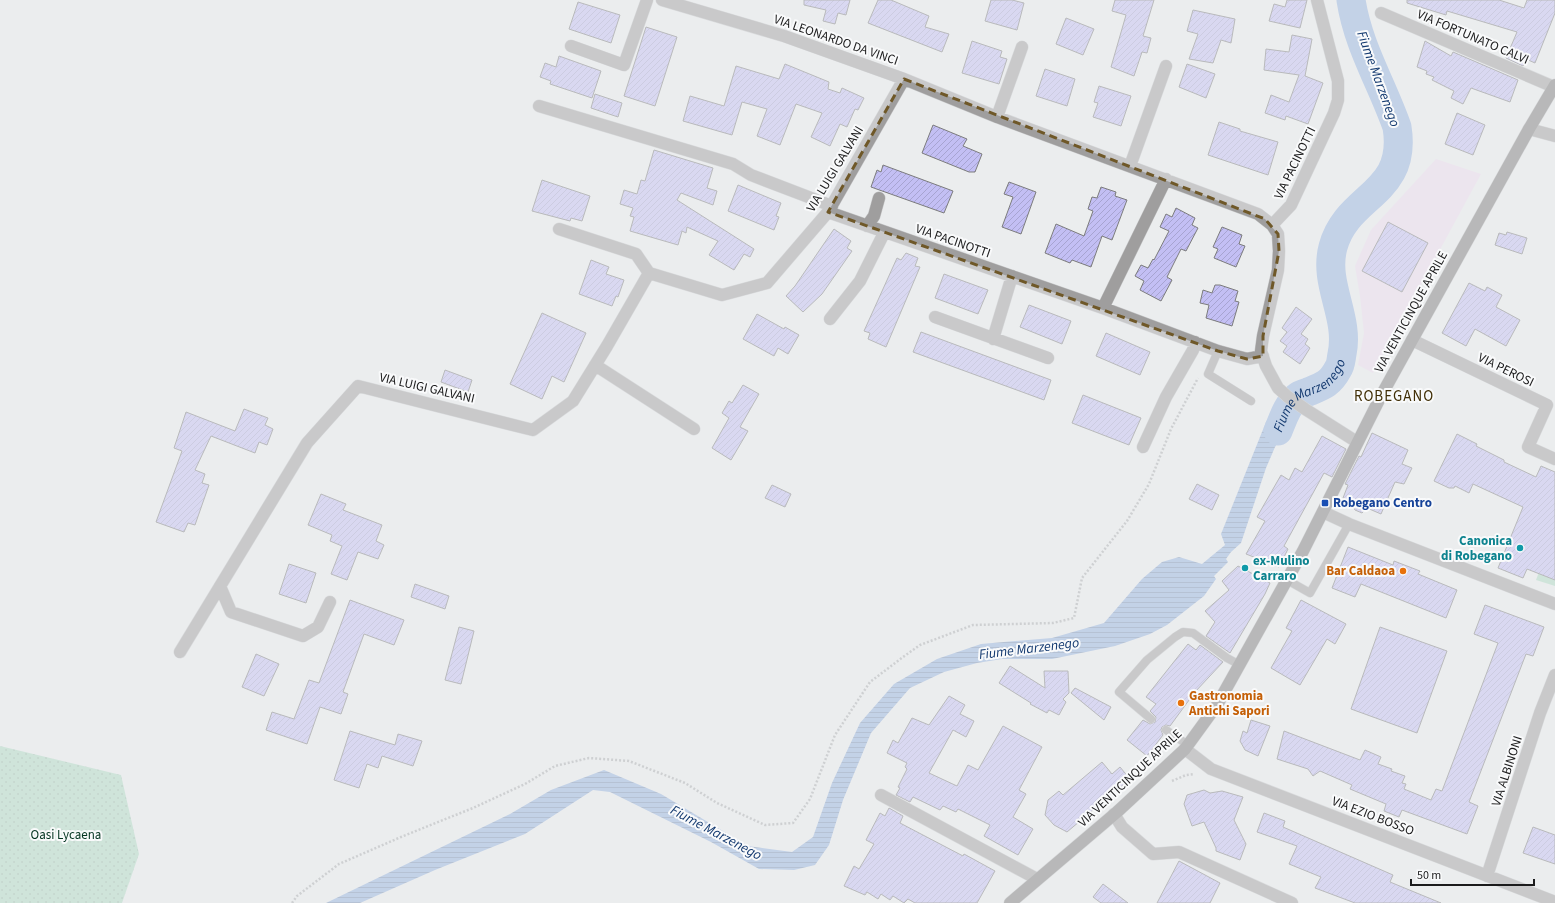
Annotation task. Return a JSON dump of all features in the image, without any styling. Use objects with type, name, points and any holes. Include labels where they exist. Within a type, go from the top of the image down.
[{"type":"main road","name":"VIA VENTICINQUE APRILE","points":[[1010,903],[1114,814],[1186,747],[1217,705],[1287,580],[1323,512],[1357,442],[1412,340],[1528,129],[1554,86]]},
{"type":"street","points":[[571,46],[624,65],[647,0]]},
{"type":"street","name":"VIA LEONARDO DA VINCI","points":[[662,0],[784,36],[904,79],[997,117],[1258,214],[1272,225]]},
{"type":"street","name":"VIA PACINOTTI","points":[[1272,225],[1291,205],[1334,113],[1338,100],[1338,81],[1317,0]]},
{"type":"street","name":"VIA FORTUNATO CALVI","points":[[1381,13],[1554,86]]},
{"type":"street","points":[[997,117],[1022,47]]},
{"type":"street","points":[[1130,166],[1166,66]]},
{"type":"street","name":"VIA LUIGI GALVANI","points":[[180,652],[307,444],[358,386],[533,430],[573,401],[649,273],[722,295],[767,283],[830,209],[904,79]]},
{"type":"street","name":"VIA PACINOTTI","points":[[539,106],[733,164],[751,174],[884,233],[1103,308],[1218,351],[1247,359],[1263,356]]},
{"type":"street","points":[[1528,129],[1555,136]]},
{"type":"street","points":[[1103,308],[1166,179]]},
{"type":"street","points":[[867,226],[874,216],[879,198]]},
{"type":"street","points":[[1272,225],[1278,234],[1278,270],[1261,351],[1278,388],[1304,409],[1357,442]]},
{"type":"street","points":[[559,228],[636,254],[649,273]]},
{"type":"street","points":[[830,319],[860,281],[884,233]]},
{"type":"street","points":[[993,339],[1012,276]]},
{"type":"street","points":[[935,317],[1048,358]]},
{"type":"street","name":"VIA PEROSI","points":[[1412,340],[1547,405],[1528,447],[1555,459]]},
{"type":"street","points":[[1143,446],[1166,397],[1196,342]]},
{"type":"street","points":[[595,365],[694,428]]},
{"type":"street","points":[[1323,512],[1348,524],[1555,604]]},
{"type":"street","points":[[220,586],[232,612],[303,636],[318,627],[330,602]]},
{"type":"street","name":"VIA ALBINONI","points":[[1487,876],[1550,705],[1555,675]]},
{"type":"street","name":"VIA EZIO BOSSO","points":[[1186,747],[1211,769],[1555,902]]},
{"type":"street","points":[[880,795],[1037,879]]},
{"type":"street","points":[[1114,814],[1122,827],[1153,854],[1179,852],[1292,903]]},
{"type":"lane","points":[[1218,351],[1208,374],[1251,401]]},
{"type":"lane","points":[[1287,580],[1310,593],[1348,524]]},
{"type":"lane","points":[[1151,719],[1119,692],[1147,660],[1183,632],[1193,633],[1227,658],[1240,665]]},
{"type":"lane","points":[[1166,730],[1186,747]]},
{"type":"path","points":[[292,903],[298,896],[339,864],[474,808],[525,784],[555,766],[589,758],[629,761],[684,782],[717,803],[765,825],[793,823],[810,799],[835,735],[870,682],[903,657],[920,645],[973,625],[1053,623],[1074,618],[1082,578],[1128,521],[1149,484],[1171,429],[1200,374]]},
{"type":"highlighted area","points":[[904,79],[1265,219],[1278,234],[1279,251],[1263,336],[1263,356],[1247,359],[1218,351],[828,212]]},
{"type":"shaded area","points":[[1436,159],[1481,174],[1373,373],[1358,365],[1364,333],[1355,266],[1371,230]]},
{"type":"green space","points":[[1555,530],[1555,586],[1536,580]]},
{"type":"green space","name":"Oasi Lycaena","points":[[0,746],[121,775],[139,854],[122,903],[0,903]]},
{"type":"water","points":[[1277,403],[1289,406],[1298,413],[1275,447],[1266,468],[1241,543],[1231,552],[1226,559],[1228,562],[1214,576],[1216,579],[1204,596],[1167,625],[1150,634],[1115,646],[1052,659],[1002,659],[977,663],[944,672],[910,688],[871,733],[843,800],[829,845],[815,865],[794,870],[759,869],[711,842],[610,792],[593,790],[525,834],[435,870],[360,903],[326,903],[510,814],[551,790],[604,770],[661,794],[748,846],[792,852],[813,837],[832,783],[860,723],[894,684],[937,659],[981,644],[1052,638],[1104,623],[1142,579],[1162,562],[1179,557],[1202,564],[1225,545],[1221,534],[1266,422]]},
{"type":"building","points":[[804,0],[850,0],[846,15],[838,13],[835,24],[823,21],[826,10],[804,5]]},
{"type":"building","points":[[878,0],[891,0],[929,16],[925,27],[949,34],[942,52],[868,23]]},
{"type":"building","points":[[991,0],[1012,0],[1024,3],[1017,30],[985,21]]},
{"type":"building","points":[[1115,0],[1154,0],[1143,36],[1151,38],[1147,53],[1142,52],[1134,76],[1111,67],[1126,15],[1112,11]]},
{"type":"building","points":[[1287,0],[1307,0],[1300,28],[1269,21],[1274,4],[1285,7]]},
{"type":"building","points":[[1407,0],[1499,0],[1524,8],[1527,0],[1555,0],[1555,13],[1535,63],[1526,59],[1523,66],[1506,58],[1517,32],[1447,11],[1446,15],[1407,3]]},
{"type":"building","points":[[578,2],[620,15],[611,43],[569,29]]},
{"type":"building","points":[[1193,10],[1235,19],[1231,43],[1221,40],[1213,63],[1189,59],[1198,34],[1187,31]]},
{"type":"building","points":[[1066,18],[1094,29],[1083,55],[1056,44]]},
{"type":"building","points":[[646,27],[677,37],[655,106],[624,96]]},
{"type":"building","points":[[1292,35],[1312,39],[1305,76],[1323,83],[1308,124],[1286,116],[1285,120],[1265,113],[1271,95],[1289,102],[1299,75],[1264,70],[1266,49],[1289,52]]},
{"type":"building","points":[[972,41],[1002,51],[1000,57],[1007,59],[999,84],[962,73]]},
{"type":"building","points":[[1425,41],[1451,56],[1453,52],[1518,80],[1510,102],[1471,88],[1463,104],[1451,98],[1454,91],[1432,80],[1434,77],[1426,74],[1427,71],[1417,67]]},
{"type":"building","points":[[559,56],[601,71],[592,98],[550,84],[551,81],[540,77],[545,63],[556,67]]},
{"type":"building","points":[[785,64],[829,82],[828,89],[840,93],[842,88],[864,98],[858,110],[855,109],[847,127],[840,124],[830,146],[811,137],[822,113],[796,104],[780,145],[757,136],[767,109],[742,102],[732,135],[683,121],[690,96],[724,106],[736,66],[779,79]]},
{"type":"building","points":[[1187,64],[1215,74],[1206,98],[1179,87]]},
{"type":"building","points":[[1045,69],[1075,79],[1067,106],[1036,96]]},
{"type":"building","points":[[1099,86],[1131,96],[1121,126],[1093,117],[1098,103],[1094,102]]},
{"type":"building","points":[[595,94],[622,103],[618,117],[591,108]]},
{"type":"building","points":[[1457,113],[1485,125],[1473,155],[1445,144]]},
{"type":"building","points":[[1219,122],[1240,129],[1240,131],[1278,142],[1268,175],[1208,155]]},
{"type":"building","points":[[933,125],[967,139],[963,146],[982,154],[975,172],[969,172],[922,153]]},
{"type":"building","points":[[654,150],[713,168],[707,188],[717,191],[713,205],[681,193],[677,200],[754,249],[750,257],[744,254],[734,270],[709,255],[718,241],[687,227],[686,233],[682,231],[678,245],[630,231],[634,217],[630,216],[633,208],[620,204],[624,190],[637,194],[641,180],[645,181]]},
{"type":"building","points":[[883,165],[953,191],[944,213],[871,187],[877,170],[881,172]]},
{"type":"building","points":[[542,180],[590,196],[582,221],[571,218],[570,221],[532,211]]},
{"type":"building","points":[[1009,182],[1036,192],[1021,234],[1002,227],[1013,197],[1004,194]]},
{"type":"building","points":[[738,185],[781,203],[776,216],[779,217],[774,230],[728,211]]},
{"type":"building","points":[[1101,187],[1116,192],[1115,196],[1127,200],[1112,240],[1102,236],[1091,267],[1072,260],[1070,263],[1045,253],[1056,224],[1084,236],[1093,211],[1088,209],[1092,197],[1097,198]]},
{"type":"building","points":[[1176,208],[1195,218],[1192,225],[1198,228],[1186,251],[1181,249],[1167,277],[1172,280],[1161,301],[1140,290],[1144,281],[1135,276],[1141,265],[1148,268],[1153,259],[1154,260],[1169,231],[1160,227],[1166,214],[1172,217]]},
{"type":"building","points":[[1388,222],[1428,243],[1402,292],[1362,271]]},
{"type":"building","points":[[1222,227],[1242,235],[1239,244],[1245,246],[1236,267],[1214,258],[1218,249],[1213,247]]},
{"type":"building","points":[[834,229],[851,241],[847,248],[852,251],[822,294],[803,312],[786,296],[795,286]]},
{"type":"building","points":[[1507,232],[1527,238],[1522,254],[1495,245],[1499,233],[1506,235]]},
{"type":"building","points":[[906,253],[918,258],[915,266],[920,267],[886,347],[868,339],[870,333],[864,331],[897,258],[901,260]]},
{"type":"building","points":[[591,260],[609,267],[606,274],[624,280],[618,297],[616,296],[612,306],[579,294]]},
{"type":"building","points":[[944,274],[988,290],[978,314],[935,298]]},
{"type":"building","points":[[1469,283],[1485,291],[1487,287],[1502,295],[1496,307],[1520,320],[1506,346],[1475,329],[1466,346],[1442,333]]},
{"type":"building","points":[[1215,285],[1220,285],[1238,291],[1235,301],[1239,302],[1232,326],[1206,318],[1209,305],[1200,303],[1203,290],[1212,293]]},
{"type":"building","points":[[1029,305],[1071,321],[1062,344],[1020,327]]},
{"type":"building","points":[[1296,307],[1312,319],[1301,334],[1308,339],[1305,344],[1310,348],[1300,364],[1283,352],[1287,346],[1280,341],[1287,332],[1282,328]]},
{"type":"building","points":[[542,313],[586,333],[564,382],[552,376],[542,399],[510,384]]},
{"type":"building","points":[[757,314],[784,329],[785,327],[799,335],[788,354],[778,348],[774,356],[743,339]]},
{"type":"building","points":[[921,332],[1051,380],[1044,400],[913,352]]},
{"type":"building","points":[[1106,333],[1150,352],[1140,375],[1096,356]]},
{"type":"building","points":[[445,370],[472,380],[468,392],[441,382]]},
{"type":"building","points":[[743,385],[759,394],[740,427],[748,431],[731,460],[712,448],[729,418],[722,413],[729,401],[732,403]]},
{"type":"building","points":[[1083,395],[1141,418],[1129,445],[1072,423]]},
{"type":"building","points":[[244,409],[268,418],[265,425],[273,429],[267,445],[259,442],[255,453],[211,436],[195,470],[205,474],[202,483],[209,485],[195,525],[188,523],[184,532],[156,522],[182,451],[174,448],[186,412],[235,431]]},
{"type":"building","points":[[1372,433],[1408,450],[1402,464],[1412,468],[1404,484],[1395,482],[1381,514],[1367,508],[1362,513],[1355,510],[1350,501],[1343,498],[1348,485],[1345,484],[1359,456],[1361,457]]},
{"type":"building","points":[[1457,434],[1477,444],[1476,446],[1504,460],[1504,462],[1536,477],[1541,466],[1555,472],[1555,580],[1527,569],[1523,578],[1498,568],[1523,507],[1473,484],[1469,493],[1455,486],[1454,488],[1449,488],[1434,481]]},
{"type":"building","points":[[1322,436],[1346,449],[1332,477],[1324,473],[1284,546],[1288,549],[1279,567],[1246,554],[1265,521],[1257,517],[1281,475],[1289,480],[1295,468],[1302,472]]},
{"type":"building","points":[[1197,484],[1219,495],[1212,510],[1189,499]]},
{"type":"building","points":[[772,485],[791,494],[785,507],[765,498]]},
{"type":"building","points":[[321,494],[346,504],[343,510],[382,525],[376,541],[384,545],[378,559],[358,552],[347,580],[331,574],[342,546],[330,541],[332,535],[308,525]]},
{"type":"building","points":[[1348,547],[1393,565],[1394,561],[1420,571],[1418,574],[1457,590],[1446,618],[1361,584],[1355,597],[1332,588]]},
{"type":"building","points":[[289,564],[316,573],[306,603],[279,594]]},
{"type":"building","points":[[1238,566],[1270,583],[1230,653],[1206,636],[1215,622],[1205,611],[1229,590],[1222,581]]},
{"type":"building","points":[[415,584],[449,596],[445,609],[411,597]]},
{"type":"building","points":[[350,600],[404,620],[394,645],[364,634],[343,692],[348,694],[341,714],[320,707],[307,744],[266,730],[272,712],[294,719],[309,680],[319,683]]},
{"type":"building","points":[[1301,600],[1346,624],[1335,644],[1327,639],[1300,685],[1271,668],[1292,631],[1286,628]]},
{"type":"building","points":[[1485,605],[1544,627],[1533,656],[1526,654],[1469,802],[1478,806],[1467,834],[1402,810],[1399,817],[1384,811],[1386,804],[1350,789],[1352,785],[1320,771],[1313,776],[1308,769],[1277,759],[1284,731],[1360,760],[1365,750],[1381,757],[1378,764],[1405,776],[1402,783],[1406,784],[1404,789],[1431,800],[1436,789],[1442,791],[1498,643],[1474,634]]},
{"type":"building","points":[[459,627],[474,631],[461,684],[445,680]]},
{"type":"building","points":[[1380,627],[1447,651],[1417,733],[1351,709]]},
{"type":"building","points":[[1188,644],[1196,650],[1200,645],[1223,662],[1195,692],[1170,726],[1166,725],[1162,727],[1161,730],[1163,735],[1147,756],[1127,740],[1143,720],[1150,724],[1155,722],[1156,717],[1150,711],[1156,704],[1146,697]]},
{"type":"building","points":[[256,654],[279,664],[264,696],[242,687]]},
{"type":"building","points":[[1010,666],[1045,688],[1044,671],[1068,671],[1069,693],[1063,699],[1066,702],[1059,715],[1049,710],[1047,713],[1030,704],[1031,703],[999,683]]},
{"type":"building","points":[[1075,688],[1111,707],[1104,720],[1071,693]]},
{"type":"building","points":[[949,696],[965,705],[960,714],[974,721],[966,737],[953,730],[929,773],[957,786],[968,765],[978,770],[1003,726],[1042,747],[1019,790],[1026,794],[1013,817],[1033,829],[1018,855],[984,836],[990,825],[958,809],[956,812],[943,806],[940,810],[913,797],[910,802],[896,795],[900,788],[898,787],[907,769],[905,767],[907,763],[887,753],[893,740],[898,743],[912,718],[929,725]]},
{"type":"building","points":[[1251,720],[1270,726],[1258,756],[1245,750],[1240,741],[1243,731],[1247,733]]},
{"type":"building","points":[[350,731],[395,745],[398,734],[422,741],[413,766],[382,756],[378,768],[367,764],[359,788],[334,780]]},
{"type":"building","points":[[1102,762],[1112,774],[1120,767],[1130,779],[1067,832],[1054,825],[1045,815],[1048,800],[1059,791],[1063,795]]},
{"type":"building","points":[[1204,790],[1210,793],[1222,791],[1243,797],[1234,820],[1246,844],[1240,860],[1216,851],[1204,822],[1192,826],[1184,804],[1187,795]]},
{"type":"building","points":[[889,808],[903,816],[900,823],[995,871],[977,903],[915,903],[908,899],[904,903],[893,896],[890,900],[881,894],[878,899],[867,892],[865,895],[844,886],[854,866],[859,869],[874,844],[866,840],[880,813],[885,816]]},
{"type":"building","points":[[1264,813],[1285,821],[1283,827],[1393,875],[1390,882],[1441,903],[1355,903],[1315,888],[1321,877],[1289,864],[1297,846],[1257,832]]},
{"type":"building","points":[[1533,827],[1555,835],[1555,864],[1523,853]]},
{"type":"building","points":[[1179,861],[1220,883],[1210,903],[1157,903]]},
{"type":"building","points":[[1103,884],[1128,903],[1101,903],[1093,897]]},
{"type":"waterway","name":"Fiume Marzenego","points":[[1278,431],[1286,412],[1294,400],[1300,395],[1326,384],[1340,366],[1344,340],[1343,327],[1331,274],[1333,247],[1340,229],[1350,215],[1385,181],[1394,167],[1398,150],[1397,127],[1359,33],[1351,0]]},
{"type":"place","name":"Robegano Centro","points":[[1325,503]]},
{"type":"place","name":"Canonica di Robegano","points":[[1520,548]]},
{"type":"place","name":"ex-Mulino Carraro","points":[[1245,568]]},
{"type":"place","name":"Bar Caldaoa","points":[[1403,571]]},
{"type":"place","name":"Gastronomia Antichi Sapori","points":[[1181,703]]},
{"type":"district","name":"ROBEGANO","points":[[1394,396]]}]
